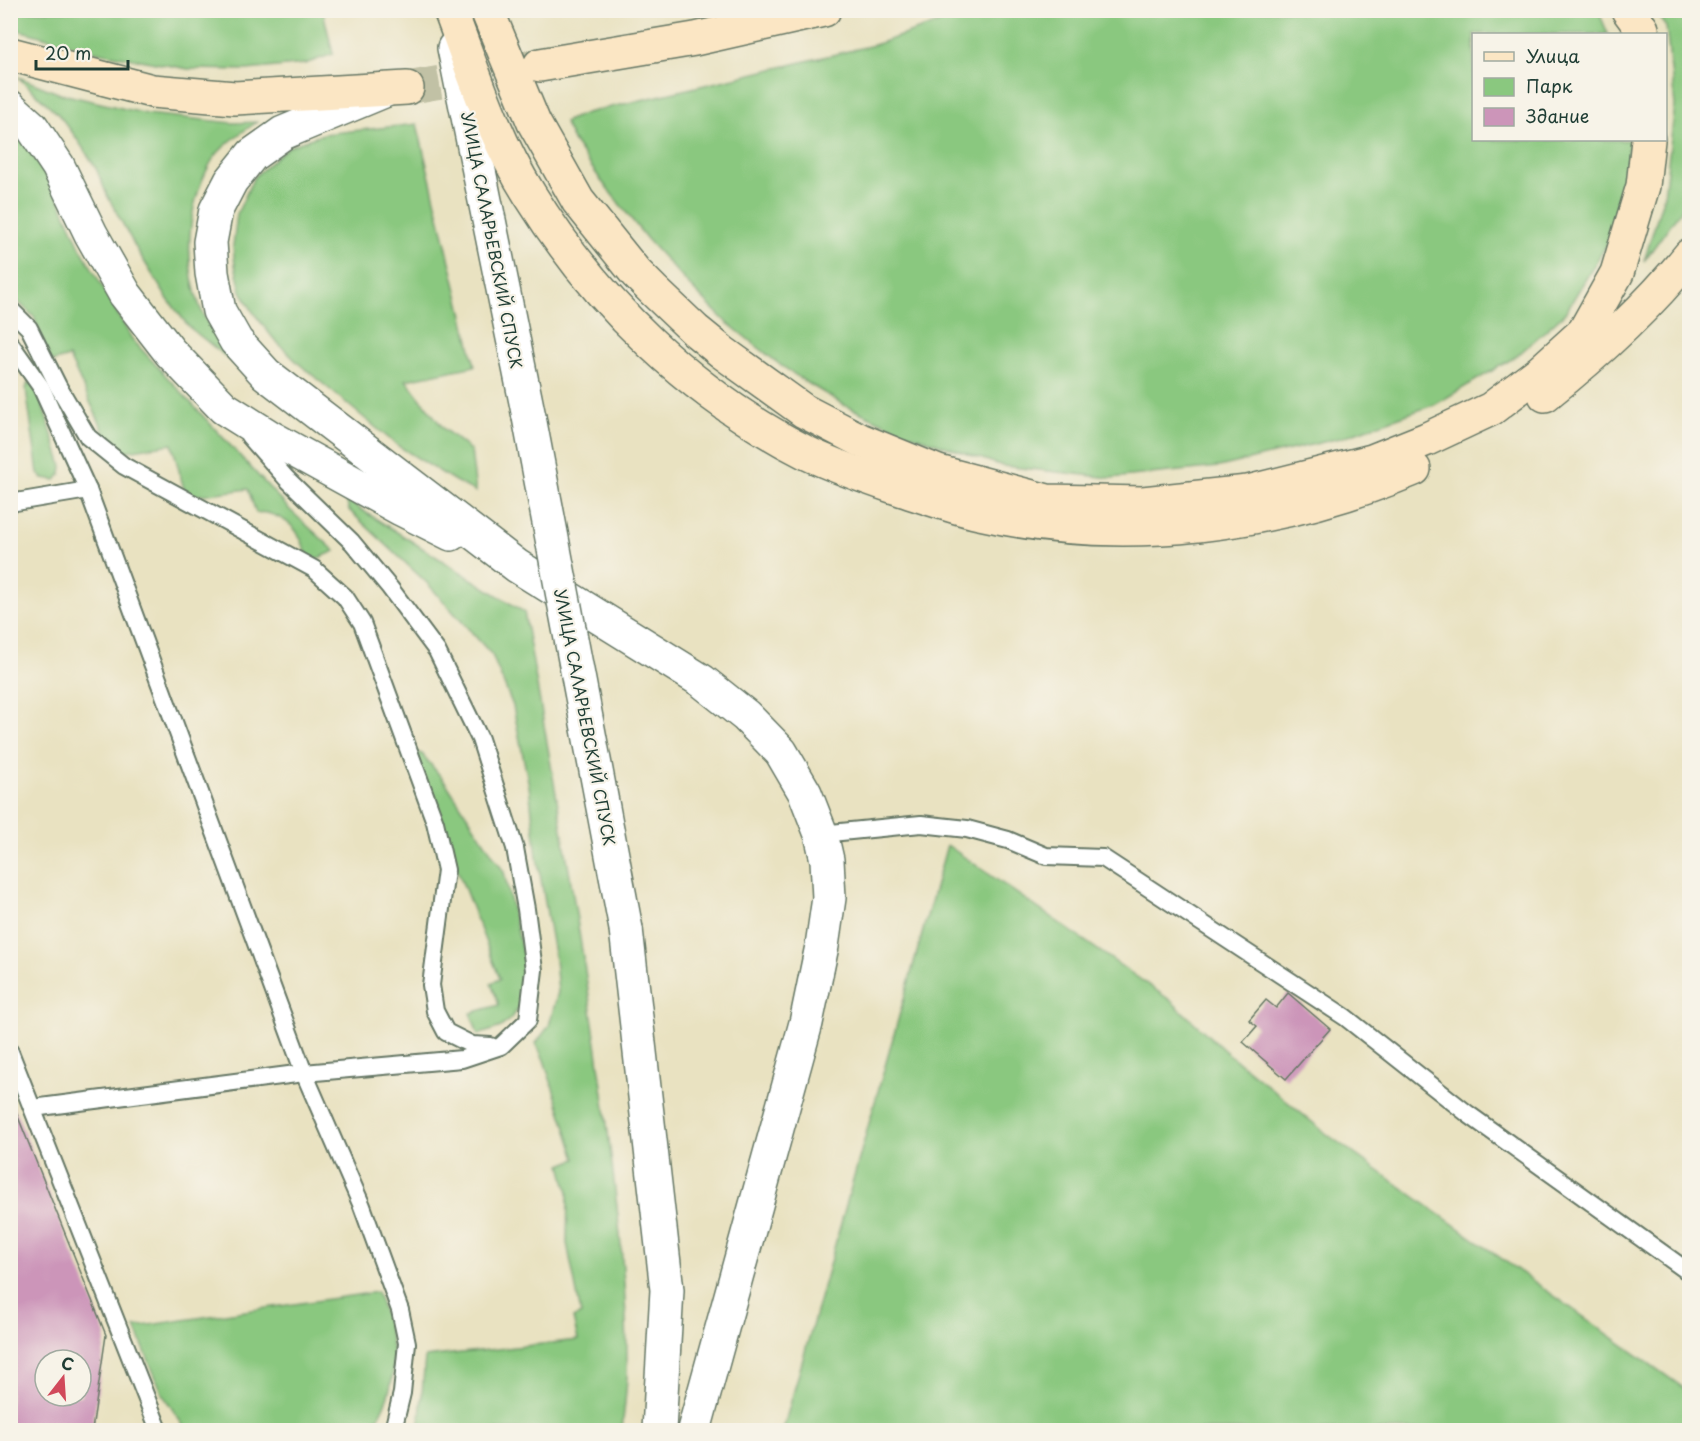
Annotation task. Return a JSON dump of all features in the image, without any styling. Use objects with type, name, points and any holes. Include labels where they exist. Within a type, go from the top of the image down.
[{"type":"main road","points":[[448,10],[493,124],[528,193],[573,256],[641,335],[724,403],[774,435],[808,453],[884,483],[979,513],[1067,527],[1183,526],[1272,513],[1338,497],[1374,484],[1438,459],[1493,430],[1530,406],[1586,361],[1629,322],[1662,288],[1689,255]]},
{"type":"main road","points":[[487,10],[534,123],[578,201],[636,273],[695,330],[729,358],[804,411],[860,440],[938,472],[1047,501],[1143,503],[1248,492],[1372,461],[1427,439],[1491,409],[1541,371],[1584,332],[1617,273],[1643,186],[1648,141]]},
{"type":"main road","points":[[540,65],[695,39],[824,10]]},
{"type":"main road","points":[[1628,10],[1643,33]]},
{"type":"main road","points":[[10,54],[152,91],[234,98],[397,89]]},
{"type":"street","name":"УЛИЦА САЛАРЬЕВСКИЙ СПУСК","points":[[448,10],[529,417],[626,929],[667,1290],[659,1431]]},
{"type":"street","points":[[397,89],[283,133],[252,155],[231,181],[216,210],[210,243],[212,273],[219,312],[236,341],[266,374],[517,566]]},
{"type":"street","points":[[10,107],[32,127],[58,166],[91,234],[125,294],[170,352],[224,408],[270,437],[391,503],[517,566],[702,681],[746,716],[781,752],[805,793],[821,834],[827,860],[829,898],[822,946],[806,1023],[694,1431]]},
{"type":"lane","points":[[10,309],[29,328],[58,386],[88,437],[124,466],[314,569],[345,597],[362,623],[435,822],[446,870],[431,985],[435,1011],[446,1032],[472,1045],[501,1046]]},
{"type":"lane","points":[[10,343],[41,387],[88,490],[304,1073],[362,1206],[400,1310],[407,1343],[402,1393],[393,1431]]},
{"type":"lane","points":[[33,1108],[304,1073],[462,1059],[501,1046],[528,1020],[534,970],[515,848],[480,739],[437,651],[352,542],[286,478],[224,408]]},
{"type":"lane","points":[[10,503],[88,490]]},
{"type":"lane","points":[[821,834],[921,824],[967,829],[1008,840],[1046,856],[1103,858],[1345,1017],[1468,1114],[1689,1273]]},
{"type":"lane","points":[[10,1052],[159,1431]]},
{"type":"green space","points":[[1598,10],[1608,33],[1472,33],[1472,141],[1629,141],[1623,199],[1609,241],[1565,313],[1517,356],[1436,404],[1340,438],[1219,467],[1111,478],[1003,466],[906,433],[846,406],[779,364],[725,321],[647,239],[603,183],[574,142],[564,122],[586,113],[874,45],[973,11]]},
{"type":"green space","points":[[10,11],[323,11],[333,54],[305,64],[247,70],[188,69],[97,52],[11,28]]},
{"type":"green space","points":[[1654,11],[1689,11],[1689,199],[1644,261],[1664,195],[1675,105],[1666,27]]},
{"type":"green space","points":[[18,77],[58,93],[147,114],[233,123],[257,122],[224,146],[210,164],[196,198],[190,235],[191,272],[200,307],[213,331],[241,369],[189,327],[167,298],[136,248],[107,195],[96,168],[75,136],[59,115]]},
{"type":"green space","points":[[417,124],[475,366],[406,380],[444,429],[471,451],[476,492],[398,446],[298,363],[273,338],[253,312],[241,291],[235,265],[233,246],[237,214],[254,177],[288,147],[323,134]]},
{"type":"green space","points":[[10,127],[16,131],[53,185],[80,247],[132,339],[290,510],[335,551],[310,562],[295,529],[273,515],[256,513],[248,489],[186,497],[172,444],[114,453],[69,357],[51,362],[34,317],[11,295]]},
{"type":"green space","points":[[28,382],[37,387],[62,466],[61,474],[56,480],[43,478],[38,473],[26,389]]},
{"type":"green space","points":[[346,500],[524,612],[577,917],[620,1232],[627,1380],[622,1430],[419,1430],[425,1357],[578,1340],[573,1318],[581,1314],[567,1243],[568,1192],[561,1165],[576,1159],[544,1060],[536,1043],[549,1026],[558,992],[555,959],[537,857],[529,786],[513,706],[492,655],[427,583],[349,510]]},
{"type":"green space","points":[[411,751],[422,754],[446,783],[504,872],[525,964],[525,994],[520,1007],[501,1027],[478,1035],[471,1013],[499,1005],[491,983],[500,979]]},
{"type":"green space","points":[[947,845],[1170,1000],[1224,1050],[1328,1135],[1689,1392],[1689,1430],[783,1430]]},
{"type":"green space","points":[[377,1292],[389,1329],[393,1362],[388,1395],[370,1430],[186,1430],[163,1395],[135,1327]]},
{"type":"building","points":[[1288,993],[1330,1029],[1286,1079],[1243,1042],[1257,1026],[1249,1020],[1266,1000],[1276,1008]]},
{"type":"building","points":[[10,1097],[106,1335],[92,1430],[10,1430]]},
{"type":"tunnel","points":[[407,88],[538,65]]}]
